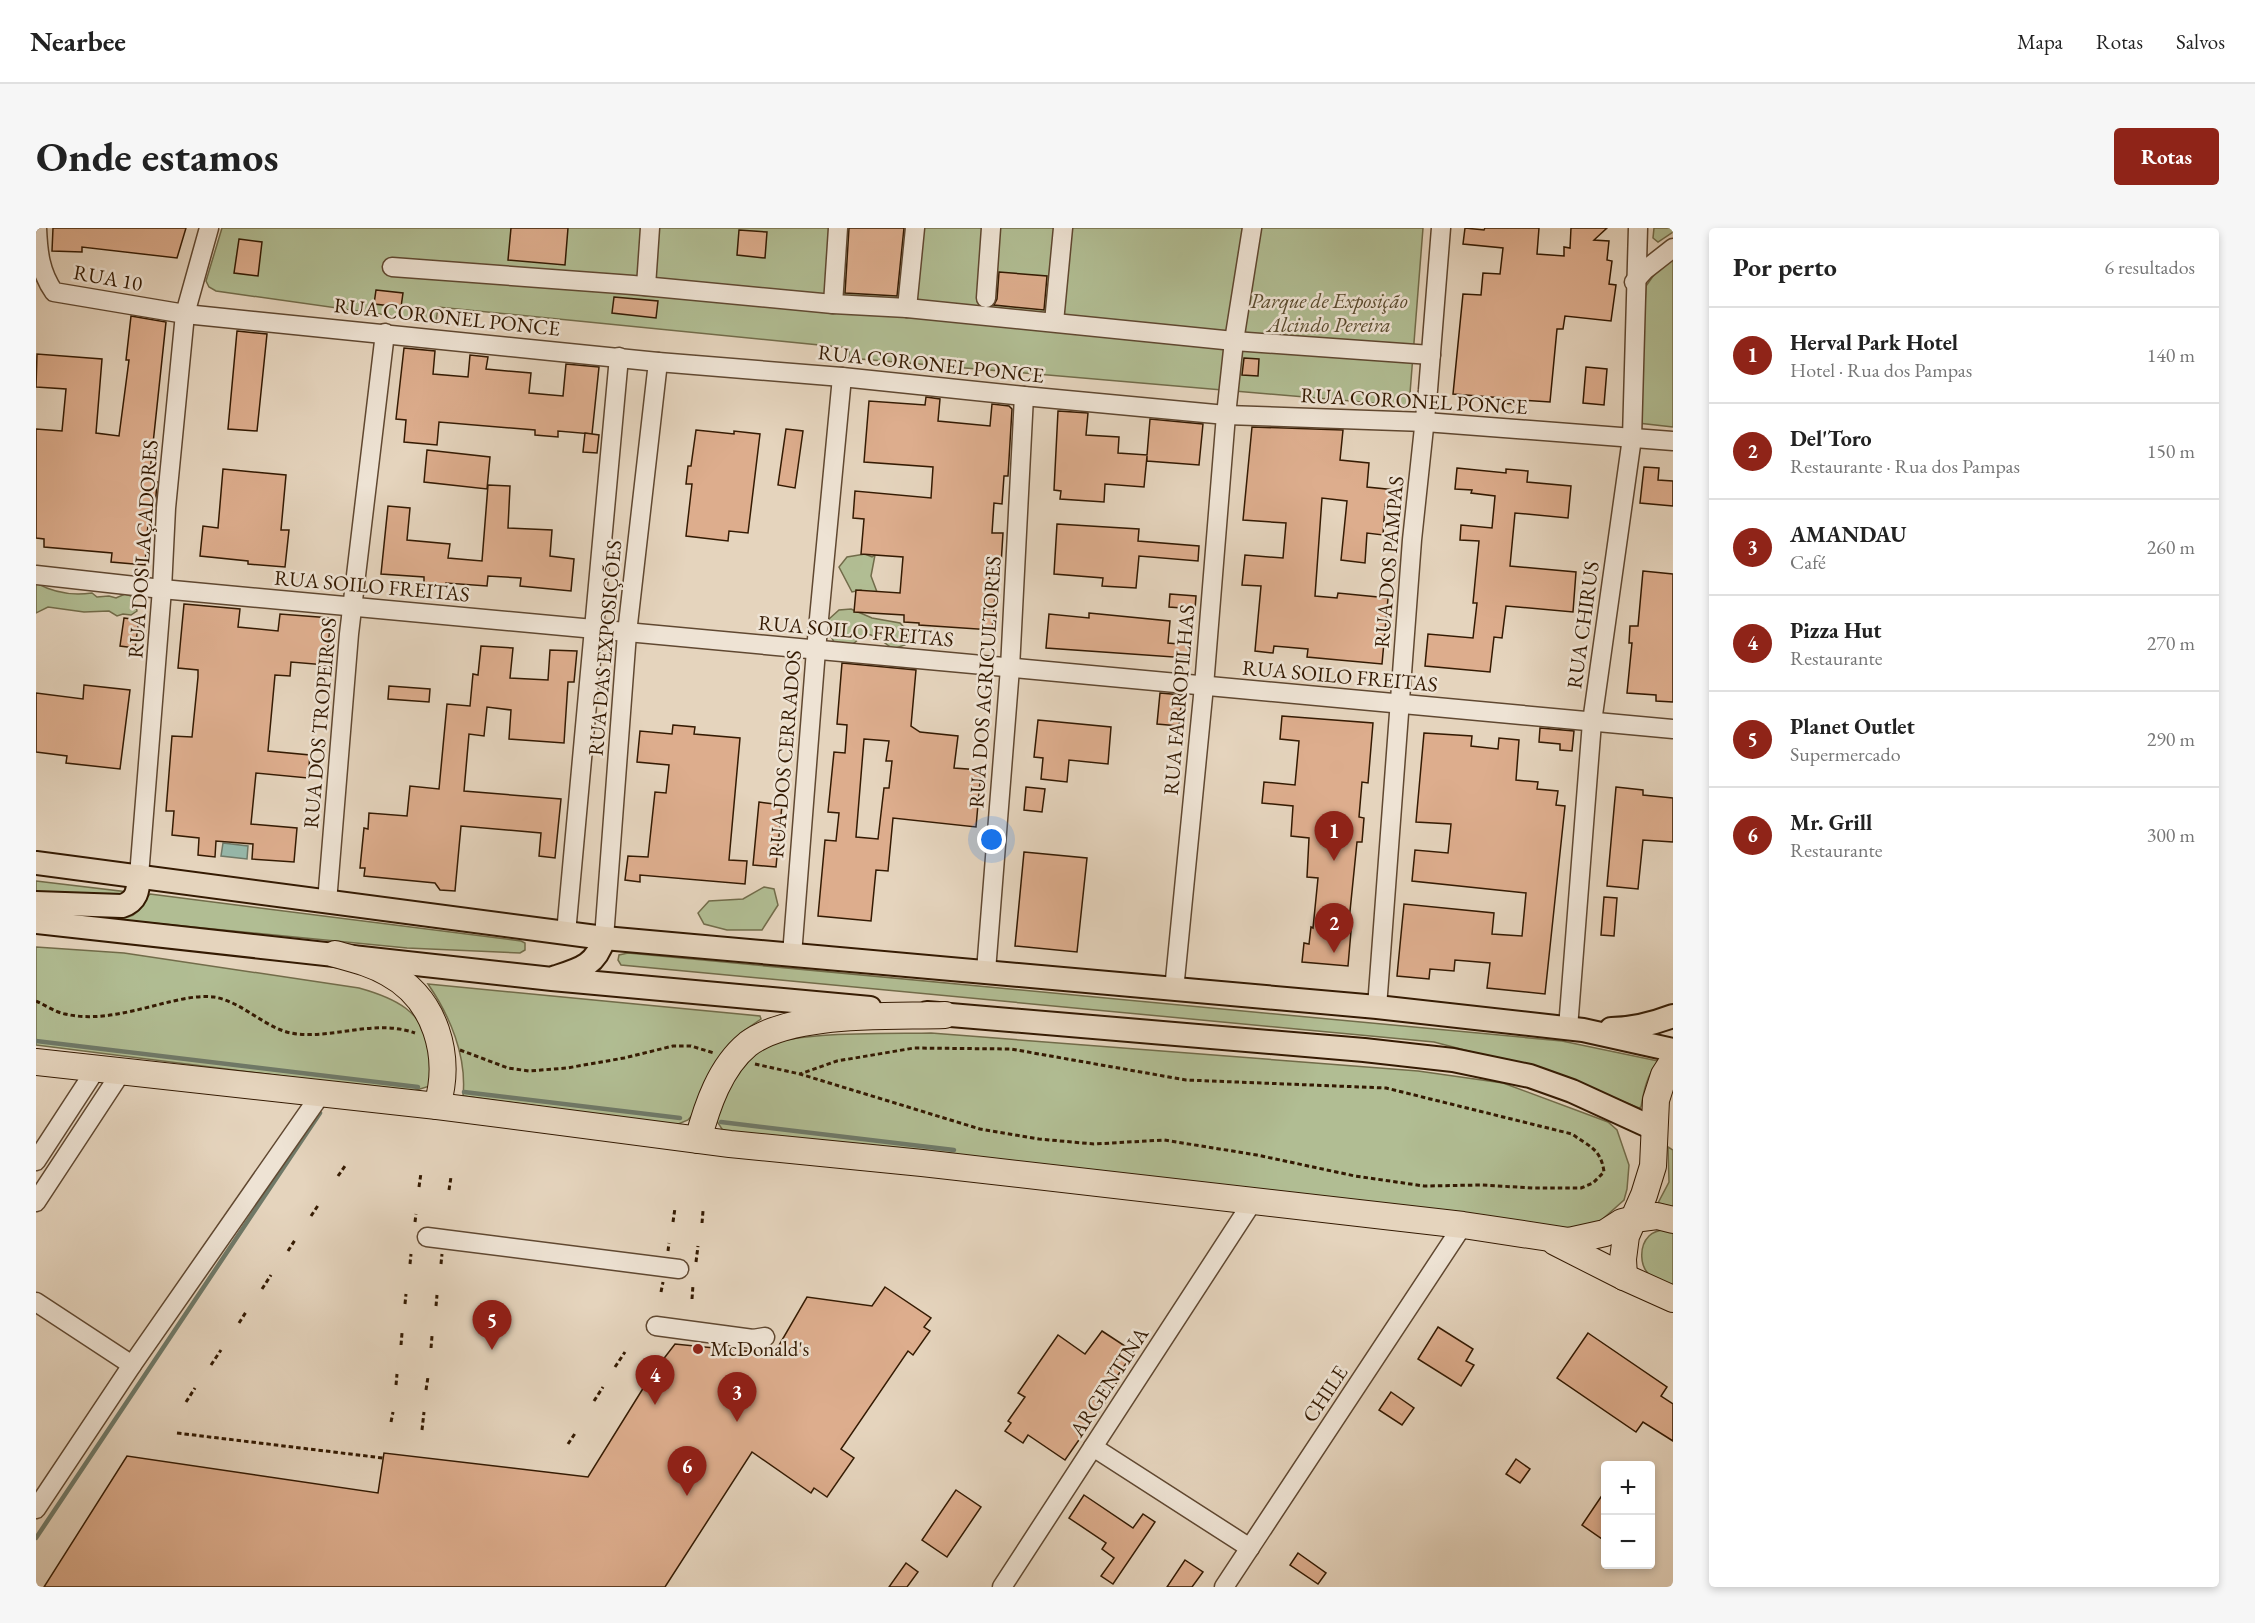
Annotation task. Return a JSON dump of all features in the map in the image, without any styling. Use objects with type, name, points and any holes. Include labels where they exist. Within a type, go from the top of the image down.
[{"type":"highway","points":[[335,954],[362,961],[389,973],[412,991],[429,1014],[440,1041],[444,1070],[437,1106]]},
{"type":"highway","points":[[698,1140],[706,1112],[720,1080],[747,1045],[764,1034],[784,1026],[828,1019],[945,1015]]},
{"type":"highway","points":[[1624,1277],[1623,1259],[1626,1236],[1644,1195],[1664,1133],[1656,1100],[1664,1075],[1673,1061]]},
{"type":"highway","points":[[36,1062],[437,1106],[698,1140],[922,1163],[1463,1225],[1569,1241],[1605,1233],[1622,1222],[1634,1219],[1657,1216],[1673,1220]]},
{"type":"highway","points":[[1547,1238],[1673,1299]]},
{"type":"main road","points":[[36,863],[604,938],[1377,1007],[1575,1029],[1673,1050]]},
{"type":"main road","points":[[36,903],[122,906],[131,903],[135,898],[139,876]]},
{"type":"main road","points":[[36,922],[552,979],[1364,1050],[1453,1060],[1530,1076],[1572,1091],[1664,1133]]},
{"type":"main road","points":[[552,979],[575,971],[594,960],[604,938]]},
{"type":"main road","points":[[1575,1029],[1628,1029],[1654,1024],[1673,1016]]},
{"type":"street","name":"RUA 10","points":[[36,228],[44,278],[54,292],[185,314]]},
{"type":"street","name":"RUA DOS LAÇADORES","points":[[139,876],[162,589],[166,508],[185,314],[209,228]]},
{"type":"street","points":[[638,228],[639,286]]},
{"type":"street","points":[[639,286],[650,228]]},
{"type":"street","points":[[833,304],[838,228]]},
{"type":"street","points":[[907,308],[915,228]]},
{"type":"street","points":[[986,298],[991,228]]},
{"type":"street","points":[[1054,322],[1063,228]]},
{"type":"street","name":"RUA FARROPILHAS","points":[[1174,990],[1204,686],[1226,415],[1234,341],[1252,228]]},
{"type":"street","name":"RUA DOS PAMPAS","points":[[1377,1007],[1412,540],[1425,422],[1441,228]]},
{"type":"street","name":"RUA CHIRUS","points":[[1575,1029],[1593,722],[1632,438],[1634,282],[1638,228]]},
{"type":"street","points":[[1634,282],[1645,270],[1673,248]]},
{"type":"street","points":[[392,267],[833,304],[907,308],[1234,341],[1431,355]]},
{"type":"street","name":"RUA CORONEL PONCE","points":[[185,314],[658,362],[1226,415],[1425,422],[1673,441]]},
{"type":"street","name":"RUA DOS TROPEIROS","points":[[327,902],[353,607],[385,333]]},
{"type":"street","name":"RUA DAS EXPOSIÇÕES","points":[[566,933],[619,357]]},
{"type":"street","name":"RUA DAS EXPOSIÇÕES","points":[[604,938],[627,633],[658,362]]},
{"type":"street","name":"RUA DOS CERRADOS","points":[[792,955],[816,650],[842,378]]},
{"type":"street","name":"RUA DOS AGRICULTORES","points":[[986,971],[1010,668],[1024,396]]},
{"type":"street","name":"RUA SOILO FREITAS","points":[[36,575],[594,630],[1673,729]]},
{"type":"street","points":[[36,1161],[96,1069]]},
{"type":"street","points":[[36,1202],[123,1071]]},
{"type":"street","points":[[36,1509],[132,1365],[321,1094]]},
{"type":"street","name":"ARGENTINA","points":[[1002,1587],[1253,1201]]},
{"type":"street","name":"CHILE","points":[[1224,1587],[1463,1225]]},
{"type":"street","points":[[427,1237],[679,1269]]},
{"type":"street","points":[[36,1302],[132,1365]]},
{"type":"street","points":[[656,1326],[753,1340],[765,1337]]},
{"type":"street","points":[[1093,1448],[1250,1548]]},
{"type":"path","points":[[36,1001],[63,1014],[87,1018],[134,1011],[185,999],[213,997],[242,1007],[276,1027],[295,1034],[329,1035],[369,1027],[407,1030]]},
{"type":"path","points":[[462,1051],[508,1068],[529,1071],[567,1068],[673,1046],[691,1046],[710,1051]]},
{"type":"path","points":[[734,1059],[800,1074],[980,1129],[1039,1139],[1094,1144],[1164,1140],[1257,1155],[1355,1176],[1424,1186],[1581,1188],[1593,1183],[1604,1172],[1602,1158],[1595,1150],[1572,1134],[1386,1088],[1186,1080],[1011,1049],[914,1048],[837,1061],[800,1074]]},
{"type":"path","points":[[338,1176],[345,1166]]},
{"type":"path","points":[[419,1187],[421,1173]]},
{"type":"path","points":[[449,1190],[450,1177]]},
{"type":"path","points":[[311,1216],[319,1204]]},
{"type":"path","points":[[673,1222],[675,1208]]},
{"type":"path","points":[[702,1223],[703,1210]]},
{"type":"path","points":[[415,1222],[416,1214]]},
{"type":"path","points":[[288,1251],[295,1240]]},
{"type":"path","points":[[696,1262],[698,1245]]},
{"type":"path","points":[[410,1264],[411,1254]]},
{"type":"path","points":[[441,1264],[442,1254]]},
{"type":"path","points":[[262,1289],[271,1275]]},
{"type":"path","points":[[692,1299],[693,1286]]},
{"type":"path","points":[[405,1304],[406,1294]]},
{"type":"path","points":[[436,1306],[437,1295]]},
{"type":"path","points":[[239,1323],[246,1312]]},
{"type":"path","points":[[400,1345],[402,1333]]},
{"type":"path","points":[[431,1348],[432,1336]]},
{"type":"path","points":[[211,1365],[221,1350]]},
{"type":"path","points":[[615,1367],[625,1352]]},
{"type":"path","points":[[396,1385],[397,1374]]},
{"type":"path","points":[[426,1390],[428,1377]]},
{"type":"path","points":[[594,1401],[603,1387]]},
{"type":"path","points":[[186,1402],[195,1388]]},
{"type":"path","points":[[392,1422],[393,1412]]},
{"type":"path","points":[[422,1430],[424,1412]]},
{"type":"path","points":[[568,1444],[576,1432]]},
{"type":"path","points":[[177,1433],[383,1458]]},
{"type":"green space","name":"Parque de Exposição Alcindo Pereira","points":[[222,228],[1423,228],[1409,406],[849,358],[849,348],[438,307],[436,322],[216,291],[209,287],[206,281]]},
{"type":"green space","points":[[1654,228],[1673,228],[1673,232],[1658,242],[1653,238]]},
{"type":"green space","points":[[1673,259],[1673,427],[1638,423],[1646,286],[1656,272]]},
{"type":"green space","points":[[865,554],[872,557],[875,555],[871,576],[877,592],[873,600],[861,590],[852,592],[839,567],[847,557]]},
{"type":"green space","points":[[36,583],[70,594],[92,593],[97,597],[116,598],[125,594],[134,597],[137,611],[131,615],[117,616],[109,611],[84,612],[48,607],[36,613]]},
{"type":"green space","points":[[851,609],[872,618],[900,623],[910,634],[905,645],[893,649],[878,638],[866,633],[847,649],[838,649],[829,633],[829,619],[839,610]]},
{"type":"green space","points":[[36,881],[128,892],[127,895],[36,896]]},
{"type":"green space","points":[[764,887],[774,889],[778,905],[762,930],[727,930],[704,924],[698,913],[709,901],[743,899]]},
{"type":"green space","points":[[150,894],[521,941],[525,943],[525,950],[520,953],[407,948],[143,922],[36,915],[36,912],[128,917],[138,911]]},
{"type":"green space","points":[[36,947],[124,953],[359,988],[384,996],[406,1008],[422,1027],[432,1053],[430,1086],[410,1092],[36,1045]]},
{"type":"green space","points":[[628,953],[1562,1041],[1658,1061],[1649,1077],[1639,1108],[1553,1073],[1434,1042],[621,965],[618,960],[619,955]]},
{"type":"green space","points":[[428,984],[760,1016],[761,1019],[742,1032],[725,1051],[693,1114],[688,1120],[676,1125],[463,1096],[462,1066],[455,1037],[443,1009]]},
{"type":"green space","points":[[931,1033],[1418,1071],[1503,1083],[1608,1122],[1617,1130],[1629,1165],[1627,1189],[1624,1200],[1597,1224],[1564,1229],[724,1132],[716,1120],[737,1073],[758,1050],[771,1044],[791,1039],[840,1034]]},
{"type":"green space","points":[[1668,1147],[1673,1150],[1673,1207],[1658,1203],[1669,1182]]},
{"type":"green space","points":[[1673,1229],[1673,1286],[1651,1276],[1642,1262],[1643,1245],[1649,1236]]},
{"type":"shaded area","points":[[223,843],[248,846],[247,859],[221,856]]},
{"type":"building","points":[[53,228],[186,228],[177,258],[82,247],[82,252],[52,251]]},
{"type":"building","points":[[511,228],[568,228],[565,265],[508,260]]},
{"type":"building","points":[[849,228],[904,228],[897,296],[845,293]]},
{"type":"building","points":[[1465,228],[1484,230],[1485,228],[1539,228],[1537,254],[1564,256],[1564,247],[1570,248],[1571,228],[1607,228],[1594,240],[1609,241],[1607,260],[1612,261],[1609,284],[1616,285],[1611,321],[1565,316],[1563,329],[1557,329],[1550,402],[1522,400],[1521,405],[1502,403],[1503,398],[1453,394],[1463,294],[1481,295],[1483,273],[1500,274],[1503,248],[1463,244]]},
{"type":"building","points":[[739,230],[767,232],[765,258],[737,255]]},
{"type":"building","points":[[239,239],[262,242],[258,276],[234,273]]},
{"type":"building","points":[[999,272],[1047,276],[1044,310],[994,305],[997,299]]},
{"type":"building","points":[[376,290],[403,293],[401,307],[374,304]]},
{"type":"building","points":[[614,297],[658,301],[656,318],[612,313]]},
{"type":"building","points":[[131,316],[166,322],[149,481],[157,482],[155,510],[149,510],[145,565],[111,562],[112,553],[44,547],[44,539],[36,538],[36,429],[62,431],[66,389],[36,387],[37,354],[102,359],[96,433],[119,436],[129,360],[126,360]]},
{"type":"building","points":[[237,331],[267,334],[257,431],[228,429]]},
{"type":"building","points":[[404,348],[435,351],[433,374],[468,377],[470,355],[488,357],[486,369],[531,373],[529,393],[563,396],[566,364],[599,367],[592,434],[558,431],[558,437],[535,435],[535,430],[439,422],[437,445],[404,442],[406,420],[396,419]]},
{"type":"building","points":[[1244,358],[1259,359],[1258,376],[1242,375]]},
{"type":"building","points":[[1586,367],[1607,369],[1604,405],[1583,403]]},
{"type":"building","points":[[926,397],[940,399],[938,421],[990,426],[992,404],[1009,406],[1012,409],[1008,476],[1004,476],[1002,504],[994,503],[992,533],[1003,533],[1001,565],[991,564],[988,595],[995,596],[992,630],[919,625],[919,623],[904,622],[904,615],[854,612],[856,590],[900,593],[903,557],[861,554],[864,519],[853,518],[855,491],[931,498],[933,467],[864,462],[869,401],[925,405]]},
{"type":"building","points":[[1058,411],[1088,413],[1086,435],[1119,437],[1118,453],[1147,455],[1150,419],[1203,424],[1199,465],[1147,461],[1147,456],[1144,487],[1105,484],[1104,502],[1060,499],[1061,491],[1054,490]]},
{"type":"building","points":[[1252,427],[1343,430],[1340,460],[1369,463],[1367,487],[1396,490],[1395,505],[1385,504],[1383,535],[1367,533],[1365,563],[1341,560],[1347,501],[1322,498],[1315,596],[1337,598],[1338,593],[1388,598],[1382,664],[1307,657],[1308,649],[1274,646],[1273,653],[1255,651],[1261,586],[1242,585],[1245,555],[1283,558],[1286,523],[1243,520]]},
{"type":"building","points":[[786,429],[803,431],[795,488],[778,485]]},
{"type":"building","points":[[696,430],[760,434],[748,533],[729,531],[728,541],[686,536],[692,484],[686,484]]},
{"type":"building","points":[[585,433],[599,435],[597,453],[583,452]]},
{"type":"building","points":[[427,450],[490,457],[487,489],[424,482]]},
{"type":"building","points":[[1644,467],[1659,468],[1658,480],[1673,481],[1673,506],[1640,503]]},
{"type":"building","points":[[1457,468],[1506,473],[1506,469],[1528,471],[1527,482],[1571,486],[1568,518],[1515,513],[1510,566],[1576,572],[1573,612],[1506,606],[1502,638],[1494,637],[1490,672],[1425,666],[1428,634],[1473,638],[1477,603],[1473,603],[1479,541],[1460,540],[1461,525],[1492,528],[1495,496],[1471,493],[1472,490],[1455,489]]},
{"type":"building","points":[[223,469],[286,475],[281,530],[289,530],[285,567],[200,556],[203,526],[218,528]]},
{"type":"building","points":[[488,485],[510,486],[508,528],[552,530],[550,556],[574,559],[571,591],[520,586],[521,578],[488,576],[487,586],[446,583],[446,586],[424,584],[424,577],[381,574],[388,506],[410,508],[407,540],[450,544],[448,558],[482,561]]},
{"type":"building","points":[[1057,524],[1139,529],[1138,541],[1199,546],[1198,561],[1139,556],[1136,588],[1102,586],[1103,578],[1054,574]]},
{"type":"building","points":[[1643,571],[1673,574],[1673,702],[1656,701],[1656,695],[1627,693],[1632,643],[1629,643],[1630,626],[1638,626]]},
{"type":"building","points":[[1170,594],[1196,596],[1195,609],[1169,607]]},
{"type":"building","points":[[184,604],[240,609],[238,627],[278,631],[280,614],[331,618],[326,665],[291,662],[290,676],[275,675],[268,751],[310,755],[308,778],[256,773],[251,824],[297,828],[294,862],[252,859],[253,844],[216,841],[215,857],[198,855],[199,838],[172,835],[174,811],[166,811],[172,736],[192,737],[198,677],[198,670],[178,668]]},
{"type":"building","points":[[1089,613],[1170,621],[1168,643],[1189,645],[1188,658],[1046,648],[1049,614],[1089,618]]},
{"type":"building","points":[[124,618],[139,620],[135,648],[120,646]]},
{"type":"building","points":[[481,646],[513,648],[510,678],[548,680],[550,650],[577,651],[574,682],[568,682],[564,743],[509,739],[511,710],[487,707],[484,736],[469,734],[464,791],[561,799],[555,858],[539,856],[541,833],[461,826],[455,891],[440,890],[435,883],[364,876],[365,868],[360,868],[364,828],[368,829],[369,813],[407,816],[410,786],[439,789],[447,704],[470,706],[473,674],[478,675]]},
{"type":"building","points":[[842,663],[916,670],[911,726],[920,732],[958,736],[954,768],[981,770],[976,827],[893,818],[888,871],[876,870],[871,921],[818,916],[825,840],[836,841],[839,813],[828,812],[834,752],[845,753],[847,725],[837,724]],"holes":[[[864,739],[889,741],[886,761],[892,761],[889,788],[884,788],[878,839],[856,837]]]},
{"type":"building","points":[[84,685],[130,690],[120,769],[66,763],[67,756],[36,752],[36,693],[83,699]]},
{"type":"building","points":[[389,686],[430,689],[429,702],[388,699]]},
{"type":"building","points":[[1160,693],[1182,695],[1179,726],[1157,724]]},
{"type":"building","points":[[1282,716],[1373,723],[1368,783],[1362,782],[1359,817],[1364,818],[1362,842],[1357,842],[1348,931],[1351,931],[1348,966],[1302,962],[1304,943],[1309,944],[1311,927],[1313,928],[1318,878],[1307,877],[1309,838],[1291,836],[1293,806],[1262,803],[1264,782],[1295,785],[1299,741],[1280,739]]},
{"type":"building","points":[[1038,720],[1111,727],[1108,764],[1069,760],[1067,782],[1041,779],[1043,758],[1034,757]]},
{"type":"building","points":[[673,725],[695,727],[694,734],[740,738],[729,860],[747,861],[745,884],[640,875],[640,882],[625,880],[628,856],[648,857],[655,792],[666,793],[669,765],[637,762],[640,731],[672,734]]},
{"type":"building","points":[[1540,728],[1574,731],[1572,751],[1560,750],[1560,744],[1539,742]]},
{"type":"building","points":[[1424,733],[1472,736],[1471,746],[1498,749],[1499,738],[1519,740],[1516,780],[1538,782],[1537,789],[1558,791],[1556,805],[1565,806],[1545,994],[1487,988],[1490,963],[1455,960],[1454,971],[1430,969],[1429,979],[1397,976],[1404,904],[1494,913],[1492,934],[1522,936],[1526,893],[1412,881],[1415,850],[1448,853],[1451,824],[1416,822]]},
{"type":"building","points":[[1026,787],[1045,789],[1042,812],[1024,810]]},
{"type":"building","points":[[1616,787],[1643,790],[1643,795],[1673,798],[1673,842],[1643,840],[1638,889],[1607,886]]},
{"type":"building","points":[[759,802],[782,805],[776,867],[753,865]]},
{"type":"building","points":[[1024,852],[1087,858],[1077,952],[1015,946]]},
{"type":"building","points":[[1604,897],[1617,898],[1614,936],[1601,935]]},
{"type":"building","points":[[885,1287],[931,1318],[924,1327],[930,1331],[913,1355],[908,1351],[841,1449],[854,1458],[827,1497],[814,1488],[811,1493],[752,1452],[665,1587],[44,1587],[127,1456],[378,1493],[384,1453],[588,1477],[652,1374],[675,1344],[774,1354],[807,1297],[872,1306]]},
{"type":"building","points":[[1438,1327],[1473,1349],[1466,1361],[1474,1365],[1461,1386],[1418,1359]]},
{"type":"building","points":[[1102,1331],[1134,1352],[1116,1378],[1118,1380],[1106,1401],[1065,1460],[1028,1435],[1023,1443],[1005,1431],[1011,1423],[1008,1421],[1025,1397],[1018,1393],[1058,1335],[1085,1354]]},
{"type":"building","points":[[1588,1333],[1667,1387],[1661,1396],[1673,1404],[1673,1441],[1643,1422],[1636,1432],[1557,1378]]},
{"type":"building","points":[[1391,1392],[1414,1408],[1402,1425],[1379,1410]]},
{"type":"building","points":[[1516,1459],[1530,1469],[1520,1483],[1506,1474]]},
{"type":"building","points":[[956,1490],[981,1507],[947,1557],[922,1540]]},
{"type":"building","points":[[1084,1495],[1133,1528],[1143,1514],[1155,1522],[1113,1584],[1101,1576],[1114,1558],[1102,1549],[1106,1543],[1069,1518]]},
{"type":"building","points":[[1601,1497],[1601,1538],[1582,1525]]},
{"type":"building","points":[[1298,1553],[1326,1573],[1318,1584],[1290,1565]]},
{"type":"building","points":[[1185,1560],[1203,1572],[1192,1587],[1167,1587]]},
{"type":"building","points":[[906,1563],[918,1572],[907,1587],[889,1587]]},
{"type":"waterway","points":[[36,1041],[418,1087]]},
{"type":"waterway","points":[[464,1092],[680,1118]]},
{"type":"waterway","points":[[36,1538],[320,1113]]},
{"type":"waterway","points":[[721,1122],[954,1150]]},
{"type":"place","name":"Herval Park Hotel","points":[[1334,861]]},
{"type":"place","name":"Del'Toro","points":[[1334,953]]},
{"type":"place","name":"McDonald's","points":[[698,1349]]},
{"type":"place","name":"Planet Outlet","points":[[492,1350]]},
{"type":"place","name":"Pizza Hut","points":[[655,1405]]},
{"type":"place","name":"AMANDAU","points":[[737,1422]]},
{"type":"place","name":"Mr. Grill","points":[[687,1496]]}]
